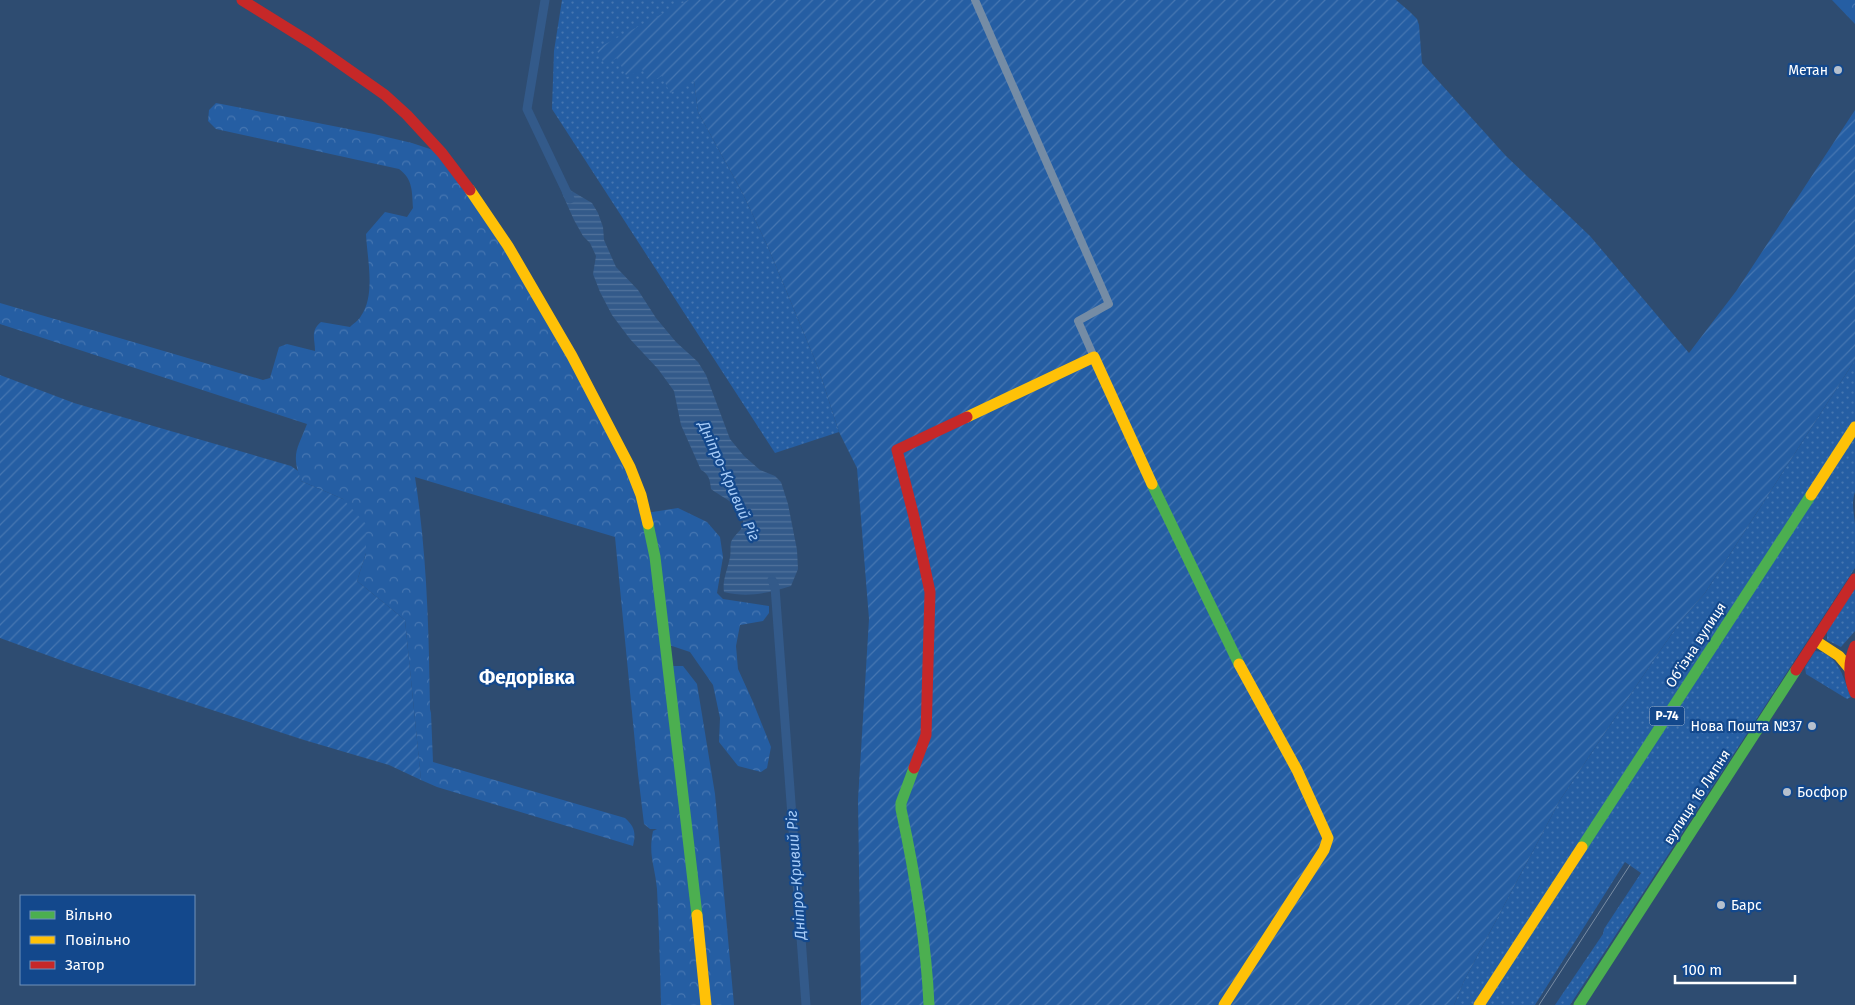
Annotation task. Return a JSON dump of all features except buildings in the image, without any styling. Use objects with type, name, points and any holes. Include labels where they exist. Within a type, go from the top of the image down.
[{"type":"street","points":[[242,0],[311,43],[385,95],[442,152],[508,246],[572,356],[630,467],[641,495],[655,556],[699,930],[706,1005]]},
{"type":"street","points":[[975,0],[1109,304],[1078,321],[1207,599],[1297,772],[1328,838],[1324,850],[1224,1005]]},
{"type":"street","points":[[929,1005],[927,960],[916,881],[901,803],[926,735],[930,592],[897,450],[1094,358]]},
{"type":"street","name":"Обʼїзна вулиця","points":[[1479,1005],[1855,427]]},
{"type":"street","name":"вулиця 16 Липня","points":[[1579,1005],[1855,579]]},
{"type":"street","points":[[1816,641],[1842,658],[1849,668]]},
{"type":"street","points":[[1832,650],[1844,651],[1855,646]]},
{"type":"street","points":[[1855,646],[1849,668],[1855,693]]},
{"type":"green space","points":[[562,0],[688,0],[617,58],[662,76],[694,80],[698,112],[742,192],[768,247],[818,367],[839,432],[775,453],[552,109],[554,51]]},
{"type":"green space","points":[[688,0],[1396,0],[1417,19],[1422,63],[1506,156],[1590,236],[1689,353],[1737,290],[1855,110],[1855,360],[1705,593],[1680,622],[1560,800],[1464,981],[1454,1005],[861,1005],[858,800],[869,619],[857,468],[839,432],[818,367],[768,247],[742,192],[698,112],[694,81],[670,93],[662,76],[649,83],[642,69],[627,77],[617,58],[605,65],[596,49]]},
{"type":"green space","points":[[1832,0],[1855,0],[1855,24]]},
{"type":"green space","points":[[216,103],[374,134],[412,143],[442,153],[457,171],[572,356],[646,513],[678,508],[707,522],[720,537],[723,557],[717,593],[723,599],[769,606],[769,613],[763,621],[740,625],[736,646],[738,669],[771,747],[767,768],[761,772],[738,766],[719,742],[720,718],[713,685],[690,652],[666,644],[668,666],[683,666],[697,684],[715,794],[734,1005],[661,1005],[657,889],[651,847],[653,831],[657,829],[650,829],[644,824],[615,537],[415,477],[427,593],[433,762],[625,818],[634,830],[633,846],[437,787],[421,780],[405,620],[357,581],[366,553],[343,499],[301,481],[296,464],[296,452],[307,424],[0,324],[0,303],[263,380],[270,378],[279,347],[287,344],[315,351],[314,332],[321,322],[350,327],[360,317],[366,307],[369,287],[366,234],[385,212],[407,217],[413,208],[411,186],[407,177],[399,169],[216,129],[208,121],[209,110]]},
{"type":"green space","points":[[1855,360],[1855,492],[1853,504],[1855,568],[1570,1005],[1555,1005],[1641,873],[1625,862],[1535,1005],[1454,1005],[1464,981],[1560,800],[1680,622],[1705,593]]},
{"type":"green space","points":[[0,375],[74,403],[291,466],[298,471],[301,481],[343,499],[366,524],[366,553],[357,581],[405,620],[421,780],[389,765],[304,740],[77,666],[0,638]]},
{"type":"green space","points":[[1855,584],[1855,631],[1841,647],[1827,640],[1827,630]]},
{"type":"green space","points":[[1815,651],[1829,656],[1835,662],[1843,675],[1851,697],[1847,699],[1806,674],[1805,667]]},
{"type":"water","points":[[563,190],[570,190],[592,203],[598,213],[603,227],[604,240],[616,267],[638,290],[656,318],[676,342],[698,362],[706,375],[730,439],[744,456],[760,470],[775,476],[781,482],[788,504],[797,550],[798,569],[791,586],[758,594],[741,595],[724,592],[731,542],[743,526],[742,517],[733,504],[711,489],[709,478],[701,470],[681,425],[674,391],[658,369],[630,339],[612,315],[593,274],[596,256],[590,243],[583,236],[574,220],[562,193]]},
{"type":"waterway","name":"Дніпро-Кривий Ріг","points":[[545,0],[527,109],[570,199]]},
{"type":"waterway","name":"Дніпро-Кривий Ріг","points":[[772,580],[775,587],[806,1005]]},
{"type":"tram line","points":[[1539,1005],[1630,865]]},
{"type":"traffic: fast","points":[[1152,484],[1239,664]]},
{"type":"traffic: fast","points":[[1582,847],[1811,495]]},
{"type":"traffic: fast","points":[[648,524],[655,557],[697,915]]},
{"type":"traffic: fast","points":[[1579,1005],[1796,670]]},
{"type":"traffic: fast","points":[[914,768],[901,803],[901,809],[919,906],[929,1005]]},
{"type":"traffic: slow","points":[[470,190],[508,246],[572,356],[630,467],[641,495],[648,524]]},
{"type":"traffic: slow","points":[[967,417],[1094,357],[1152,484]]},
{"type":"traffic: slow","points":[[1811,495],[1855,427]]},
{"type":"traffic: slow","points":[[1816,641],[1839,656],[1849,668]]},
{"type":"traffic: slow","points":[[1224,1005],[1324,850],[1328,838],[1297,770],[1239,664]]},
{"type":"traffic: slow","points":[[1479,1005],[1582,847]]},
{"type":"traffic: slow","points":[[697,915],[706,1005]]},
{"type":"traffic: jam","points":[[242,0],[311,43],[385,95],[407,115],[442,153],[470,190]]},
{"type":"traffic: jam","points":[[914,768],[926,735],[930,592],[897,450],[967,417]]},
{"type":"traffic: jam","points":[[1796,670],[1855,579]]},
{"type":"traffic: jam","points":[[1855,646],[1850,670],[1855,693]]},
{"type":"place","name":"Метан","points":[[1838,70]]},
{"type":"place","name":"Нова Пошта №37","points":[[1812,726]]},
{"type":"place","name":"Босфор","points":[[1787,792]]},
{"type":"place","name":"Барс","points":[[1721,905]]},
{"type":"district","name":"Федорівка","points":[[527,677]]}]
